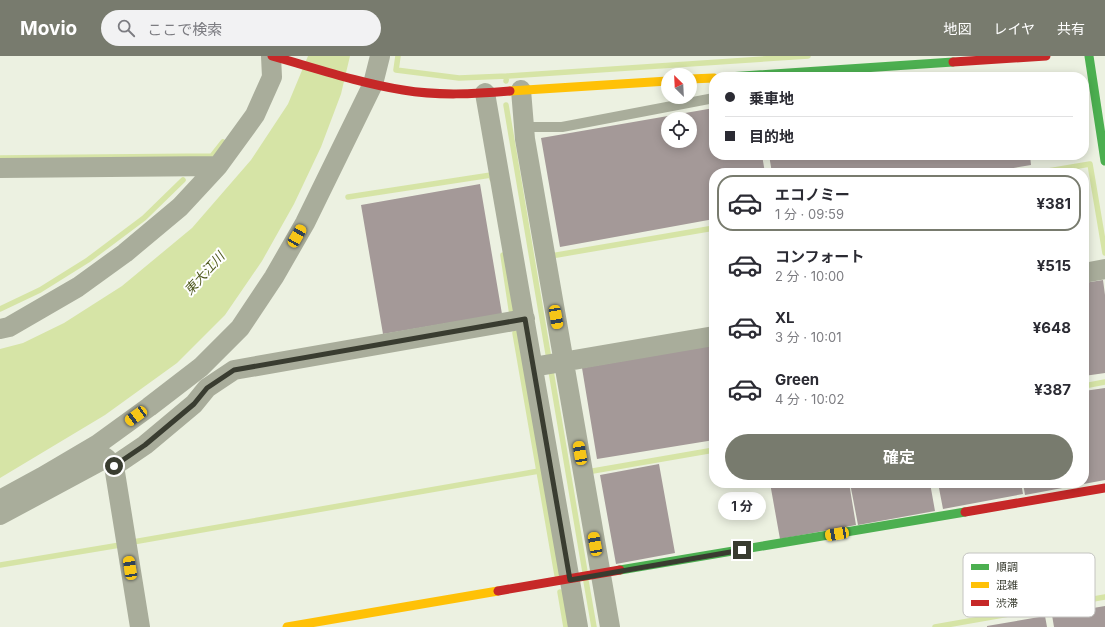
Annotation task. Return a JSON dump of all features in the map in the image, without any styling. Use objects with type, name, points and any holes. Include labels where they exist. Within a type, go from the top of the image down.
[{"type":"street","points":[[0,329],[9,327],[78,287],[125,253],[180,207],[218,166],[255,115],[272,77],[272,56],[370,83],[403,90],[440,94],[485,93],[661,81]]},
{"type":"street","points":[[0,500],[98,444],[201,367],[240,328],[274,277],[305,223],[370,83],[380,56]]},
{"type":"street","points":[[834,72],[946,66],[1046,56]]},
{"type":"street","points":[[1090,56],[1105,161]]},
{"type":"street","points":[[697,79],[709,78]]},
{"type":"street","points":[[521,90],[578,627]]},
{"type":"street","points":[[485,93],[525,319],[549,365],[610,627]]},
{"type":"street","points":[[0,168],[218,166]]},
{"type":"street","points":[[1089,272],[1105,269]]},
{"type":"street","points":[[0,515],[145,445],[194,404],[207,388],[234,370],[525,319]]},
{"type":"street","points":[[549,365],[709,337]]},
{"type":"street","points":[[110,462],[180,393],[188,376]]},
{"type":"street","points":[[110,462],[140,627]]},
{"type":"street","points":[[287,627],[1105,488]]},
{"type":"lane","points":[[524,127],[562,127],[709,99]]},
{"type":"water","name":"東大江川","points":[[308,56],[350,56],[341,94],[321,147],[294,204],[262,261],[225,315],[177,363],[105,415],[0,478],[0,349],[23,343],[64,323],[122,286],[192,228],[251,160],[288,104]]},
{"type":"building","points":[[709,109],[709,160],[763,160],[764,168],[709,168],[709,220],[560,247],[541,138],[661,117],[661,148],[697,148],[697,112],[691,112]]},
{"type":"building","points":[[770,160],[1030,160],[1031,165],[1013,168],[771,168]]},
{"type":"building","points":[[480,184],[502,314],[383,334],[361,205]]},
{"type":"building","points":[[1103,280],[1105,295],[1105,373],[1089,375],[1089,282]]},
{"type":"building","points":[[709,346],[709,441],[597,459],[582,368]]},
{"type":"building","points":[[1105,388],[1105,480],[1089,483],[1089,390]]},
{"type":"building","points":[[659,464],[675,553],[616,564],[600,475]]},
{"type":"building","points":[[771,488],[850,488],[856,525],[780,539]]},
{"type":"building","points":[[851,488],[931,488],[935,511],[858,525]]},
{"type":"building","points":[[939,488],[1022,488],[1023,494],[943,509]]},
{"type":"building","points":[[1024,488],[1062,488],[1025,495]]},
{"type":"building","points":[[1105,606],[1105,627],[1054,627],[1052,617],[1095,617],[1095,608]]},
{"type":"building","points":[[1045,617],[1047,627],[987,627]]},
{"type":"waterway","points":[[398,56],[396,70],[459,78],[507,76]]},
{"type":"waterway","points":[[506,81],[507,76],[808,56]]},
{"type":"waterway","points":[[506,105],[585,572]]},
{"type":"waterway","points":[[0,158],[212,156],[223,142]]},
{"type":"waterway","points":[[1066,168],[1090,164],[1105,253]]},
{"type":"waterway","points":[[348,197],[491,175],[492,179]]},
{"type":"waterway","points":[[0,309],[40,290],[88,260],[144,218],[183,180]]},
{"type":"waterway","points":[[551,256],[709,229]]},
{"type":"waterway","points":[[503,255],[512,315]]},
{"type":"waterway","points":[[515,333],[557,575]]},
{"type":"waterway","points":[[1089,385],[1105,382]]},
{"type":"waterway","points":[[587,472],[709,451]]},
{"type":"waterway","points":[[133,542],[539,471]]},
{"type":"waterway","points":[[0,565],[120,545]]},
{"type":"waterway","points":[[586,581],[594,627]]},
{"type":"waterway","points":[[560,592],[566,627]]},
{"type":"waterway","points":[[1095,599],[1105,597]]},
{"type":"waterway","points":[[935,627],[992,617]]},
{"type":"traffic: fast","points":[[1089,56],[1105,161]]},
{"type":"traffic: fast","points":[[803,72],[953,62]]},
{"type":"traffic: fast","points":[[620,570],[965,512]]},
{"type":"traffic: slow","points":[[697,79],[709,78]]},
{"type":"traffic: slow","points":[[510,91],[661,81]]},
{"type":"traffic: slow","points":[[287,627],[498,591]]},
{"type":"traffic: jam","points":[[272,56],[354,79],[416,92],[456,94],[510,91]]},
{"type":"traffic: jam","points":[[953,62],[1046,56]]},
{"type":"traffic: jam","points":[[965,512],[1105,488]]},
{"type":"traffic: jam","points":[[498,591],[620,570]]},
{"type":"route","points":[[114,466],[145,445],[194,404],[207,388],[234,370],[525,319],[570,580],[742,550]]}]
